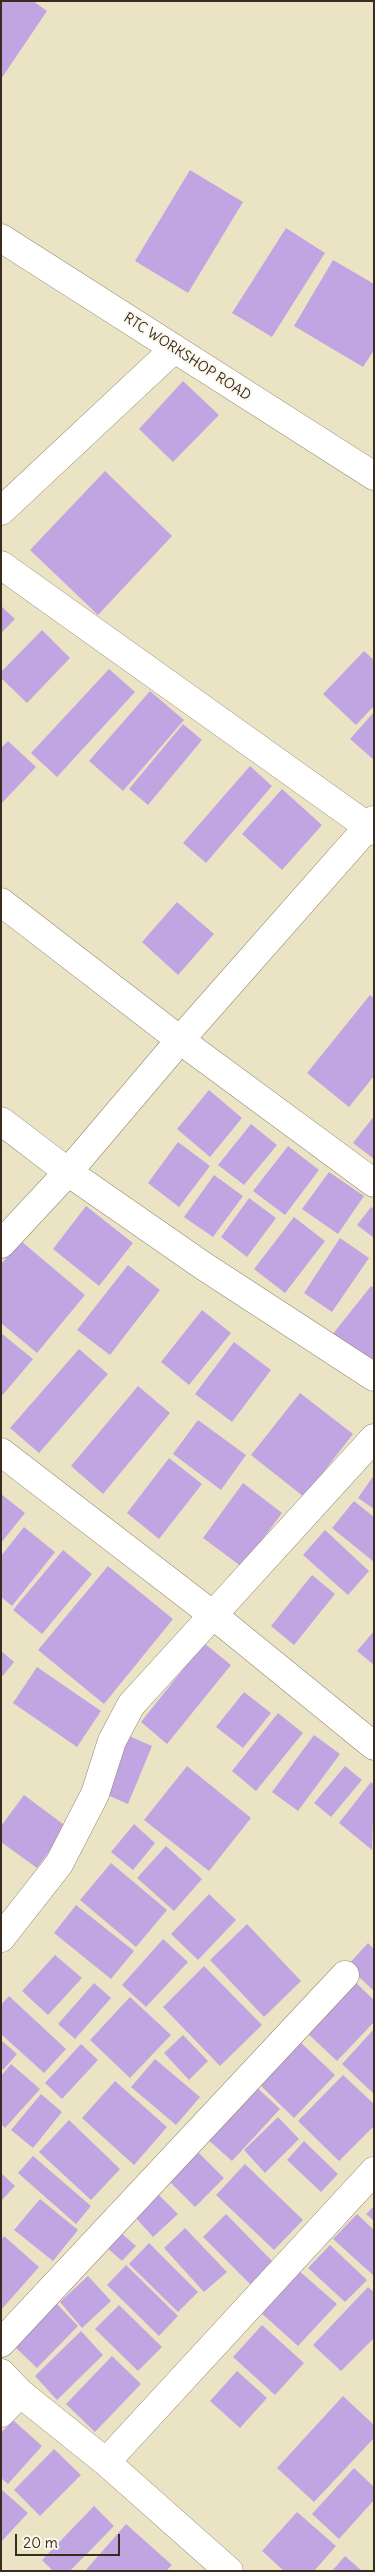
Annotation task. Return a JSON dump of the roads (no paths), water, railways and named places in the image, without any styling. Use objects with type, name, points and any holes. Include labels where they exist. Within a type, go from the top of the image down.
[{"type":"street","name":"RTC WORKSHOP ROAD","points":[[1,238],[374,476]]},
{"type":"street","points":[[1,511],[174,349]]},
{"type":"street","points":[[1,565],[372,826],[180,1040],[68,1172],[1,1244]]},
{"type":"street","points":[[1,902],[180,1040],[374,1183]]},
{"type":"street","points":[[1,1121],[68,1172],[202,1265],[374,1377]]},
{"type":"street","points":[[1,1938],[59,1864],[95,1794],[112,1741],[131,1706],[374,1438]]},
{"type":"street","points":[[1,1452],[213,1615],[374,1746]]},
{"type":"street","points":[[1,2343],[345,1974]]},
{"type":"street","points":[[106,2462],[374,2171]]},
{"type":"street","points":[[1,2373],[20,2393],[106,2462],[219,2568]]},
{"type":"street","points":[[1,2413],[20,2393]]}]
